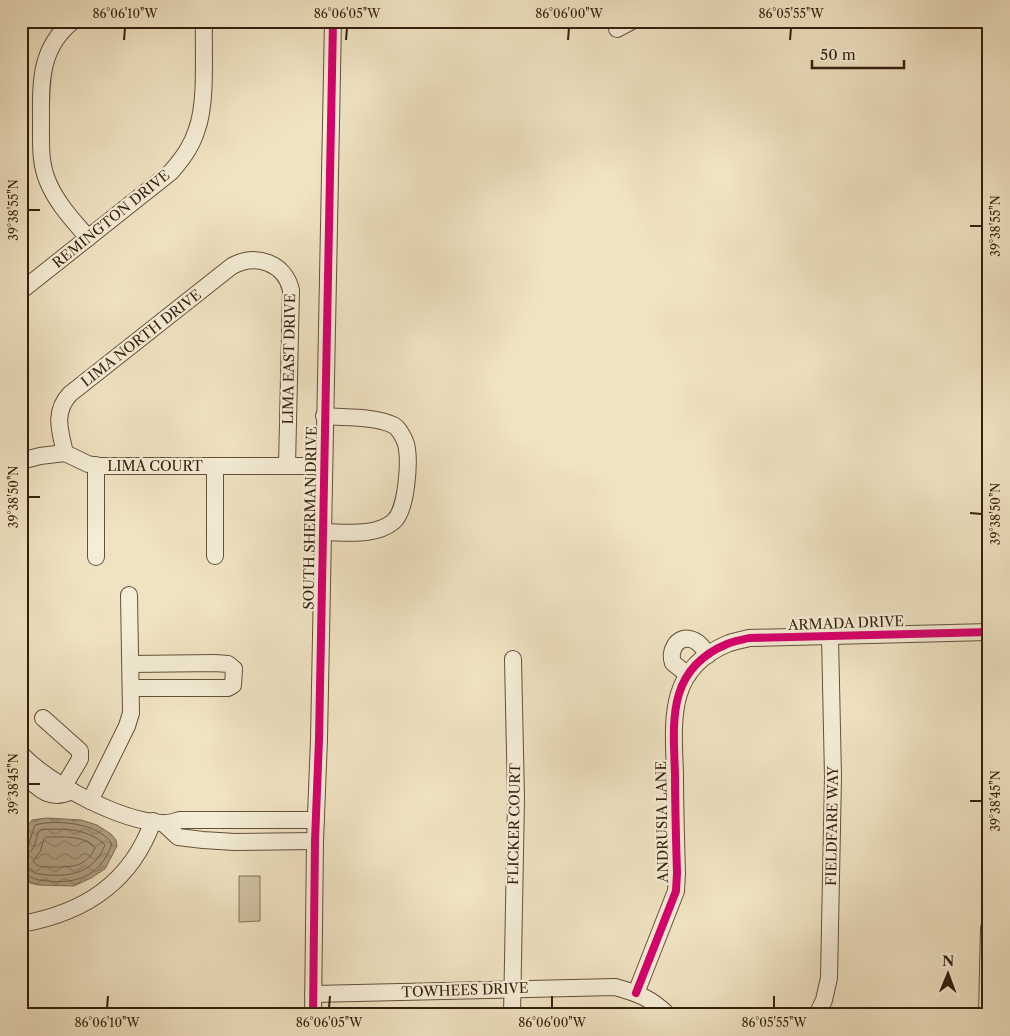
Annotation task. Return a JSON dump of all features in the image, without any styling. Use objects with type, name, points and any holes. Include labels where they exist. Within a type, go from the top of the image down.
[{"type":"street","points":[[73,21],[53,44],[44,66],[41,83],[41,152],[43,169],[51,191],[88,238]]},
{"type":"street","name":"REMINGTON DRIVE","points":[[21,291],[172,172],[189,149],[198,128],[202,110],[204,21]]},
{"type":"street","name":"SOUTH SHERMAN DRIVE","points":[[313,1015],[315,841],[334,21]]},
{"type":"street","points":[[617,29],[632,21]]},
{"type":"street","name":"LIMA NORTH DRIVE","points":[[65,453],[59,425],[59,414],[61,406],[70,394],[232,266],[239,262],[251,260],[266,262]]},
{"type":"street","name":"LIMA EAST DRIVE","points":[[266,262],[276,267],[282,273],[290,286],[291,295],[288,466]]},
{"type":"street","points":[[322,532],[362,533],[380,529],[394,521],[400,514],[407,486],[406,445],[403,436],[395,426],[378,421],[324,416]]},
{"type":"street","points":[[21,461],[28,458],[65,453]]},
{"type":"street","name":"LIMA COURT","points":[[65,453],[88,464],[96,465],[323,466]]},
{"type":"street","name":"LIMA COURT","points":[[96,465],[96,556]]},
{"type":"street","name":"LIMA COURT","points":[[215,466],[215,556]]},
{"type":"street","points":[[90,801],[127,726],[131,713],[129,594]]},
{"type":"street","name":"ARMADA DRIVE","points":[[708,655],[729,643],[749,638],[989,632]]},
{"type":"street","name":"FIELDFARE WAY","points":[[817,1015],[824,1000],[829,978],[833,777],[830,636]]},
{"type":"street","points":[[688,675],[675,666],[671,659],[672,648],[678,642],[684,638],[695,641],[701,644],[708,655]]},
{"type":"street","name":"ANDRUSIA LANE","points":[[636,993],[673,900],[676,886],[673,719],[678,696],[688,675],[708,655]]},
{"type":"street","name":"FLICKER COURT","points":[[512,1015],[516,798],[513,659]]},
{"type":"street","points":[[131,664],[228,664],[234,669],[233,686],[228,688],[131,688]]},
{"type":"street","points":[[21,773],[47,794],[62,795],[68,789],[80,759],[80,751],[43,718]]},
{"type":"street","points":[[21,754],[68,789],[90,801],[133,817],[158,822],[181,820],[316,820]]},
{"type":"street","points":[[158,822],[178,837],[235,842],[315,841]]},
{"type":"street","points":[[21,924],[72,910],[102,893],[122,875],[158,822]]},
{"type":"street","points":[[987,1015],[989,928]]},
{"type":"street","name":"TOWHEES DRIVE","points":[[313,994],[615,987],[636,993],[654,1002],[668,1015]]},
{"type":"shaded area","points":[[239,876],[260,876],[260,921],[239,922]]},
{"type":"water","points":[[47,818],[81,820],[97,825],[111,834],[116,840],[117,846],[105,869],[74,886],[30,883],[21,875],[21,855],[28,825],[32,820]]},
{"type":"cycle path","points":[[313,1015],[315,841],[319,739],[333,21]]},
{"type":"cycle path","points":[[636,993],[676,891],[675,716],[678,698],[684,682],[693,667],[707,655],[727,644],[749,638],[989,632]]}]
